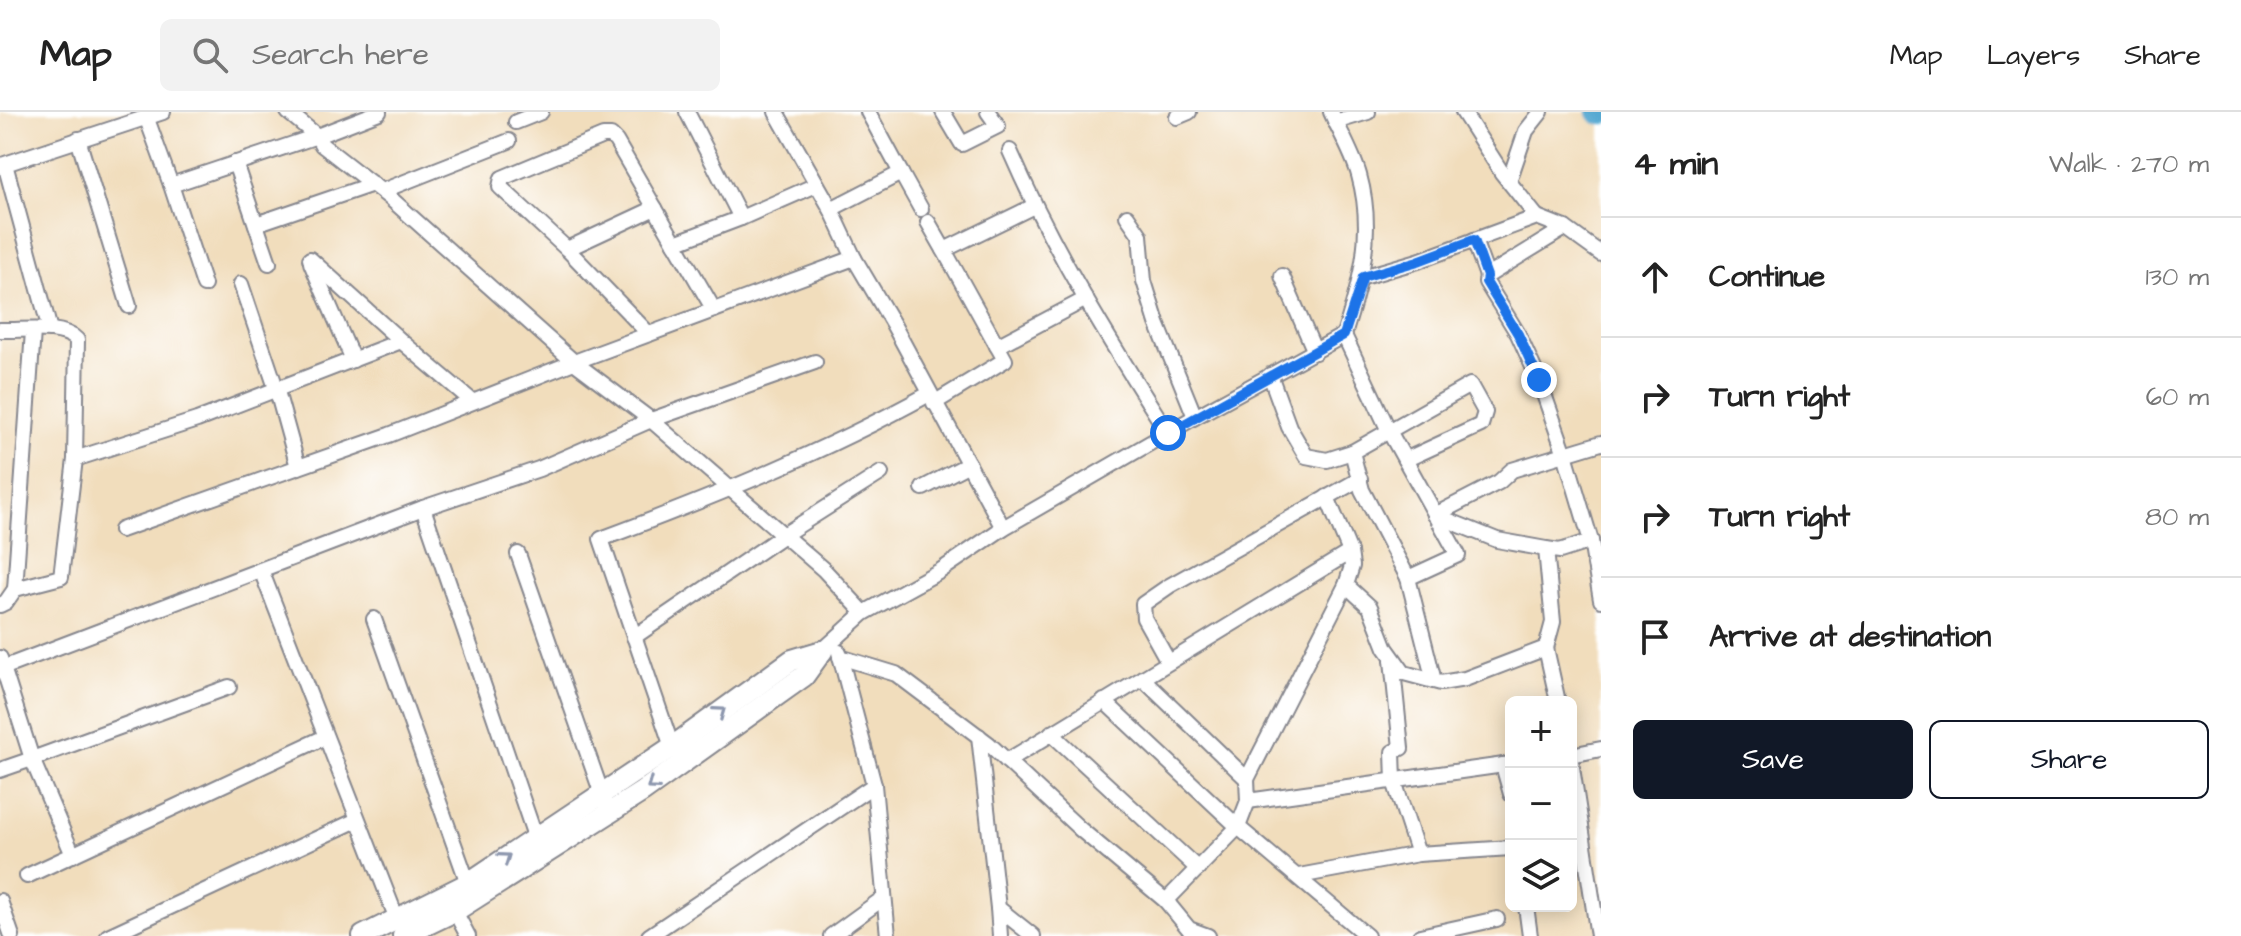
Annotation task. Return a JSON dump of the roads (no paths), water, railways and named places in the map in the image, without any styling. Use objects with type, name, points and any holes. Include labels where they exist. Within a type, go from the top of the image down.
[{"type":"street","points":[[50,330],[5,164],[163,112]]},
{"type":"street","points":[[288,112],[317,136],[322,145],[378,188],[574,362],[651,420],[824,570],[864,613]]},
{"type":"street","points":[[171,185],[379,112]]},
{"type":"street","points":[[516,122],[541,112]]},
{"type":"street","points":[[687,112],[741,218]]},
{"type":"street","points":[[776,112],[1003,528]]},
{"type":"street","points":[[678,754],[601,539],[732,490],[865,430],[1005,360],[868,112]]},
{"type":"street","points":[[943,112],[962,144],[998,126],[988,112]]},
{"type":"street","points":[[363,936],[401,931],[471,891],[678,754],[792,660],[832,649],[864,613],[940,571],[1003,528],[1344,335],[1363,277],[1368,225],[1359,174],[1333,117],[1368,112]]},
{"type":"street","points":[[1463,112],[1537,217],[1565,228],[1601,254]]},
{"type":"street","points":[[1509,181],[1526,131],[1541,112]]},
{"type":"street","points":[[147,119],[204,285]]},
{"type":"street","points":[[649,334],[567,249],[500,187],[502,178],[603,136],[611,136],[714,310]]},
{"type":"street","points":[[78,139],[129,306]]},
{"type":"street","points":[[256,224],[378,188],[509,141]]},
{"type":"street","points":[[1010,151],[1034,206],[1086,299],[1168,433]]},
{"type":"street","points":[[235,163],[269,263]]},
{"type":"street","points":[[831,209],[901,173]]},
{"type":"street","points":[[675,243],[816,185]]},
{"type":"street","points":[[944,250],[1034,206]]},
{"type":"street","points":[[567,249],[655,208]]},
{"type":"street","points":[[1127,216],[1140,235],[1144,281],[1157,323],[1195,417]]},
{"type":"street","points":[[1363,277],[1418,261],[1537,217]]},
{"type":"street","points":[[1487,276],[1565,228]]},
{"type":"street","points":[[1474,240],[1487,276],[1486,282],[1529,357],[1565,454],[1597,561],[1601,600]]},
{"type":"street","points":[[121,530],[389,435],[574,362],[854,258]]},
{"type":"street","points":[[353,360],[310,259],[472,401]]},
{"type":"street","points":[[1282,276],[1315,352]]},
{"type":"street","points":[[241,284],[277,391],[298,467]]},
{"type":"street","points":[[997,346],[1086,299]]},
{"type":"street","points":[[0,330],[50,330],[77,340],[75,459],[61,577],[15,589]]},
{"type":"street","points":[[0,605],[15,589],[33,331]]},
{"type":"street","points":[[1344,335],[1389,431],[1458,555],[1408,578]]},
{"type":"street","points":[[75,459],[119,447],[277,391],[401,341]]},
{"type":"street","points":[[73,855],[32,759],[1,665],[423,508],[539,469],[651,420],[815,362]]},
{"type":"street","points":[[1270,375],[1289,427],[1306,456],[1327,460],[1352,452],[1470,385],[1485,412],[1481,425],[1405,460]]},
{"type":"street","points":[[1435,515],[1499,482],[1512,470],[1601,443]]},
{"type":"street","points":[[1352,452],[1362,490],[1408,578],[1434,681]]},
{"type":"street","points":[[923,488],[969,464]]},
{"type":"street","points":[[634,637],[881,473]]},
{"type":"street","points":[[1168,661],[1144,618],[1143,604],[1169,586],[1360,479]]},
{"type":"street","points":[[1166,901],[1238,827],[1248,801],[1247,779],[1346,585],[1352,566],[1350,552],[1327,497]]},
{"type":"street","points":[[423,508],[538,846]]},
{"type":"street","points":[[1435,515],[1497,540],[1546,549],[1560,551],[1591,541]]},
{"type":"street","points":[[1546,549],[1553,622],[1546,648],[1557,696]]},
{"type":"street","points":[[1007,761],[1350,552]]},
{"type":"street","points":[[518,554],[605,804]]},
{"type":"street","points":[[261,570],[401,931]]},
{"type":"street","points":[[1346,585],[1370,607],[1392,655],[1404,673],[1441,683],[1465,679],[1546,648]]},
{"type":"street","points":[[374,619],[471,891]]},
{"type":"street","points":[[832,649],[896,674],[979,736],[1080,829],[1166,901],[1189,929],[1208,936]]},
{"type":"street","points":[[832,649],[874,785],[888,936]]},
{"type":"street","points":[[1392,655],[1401,748],[1393,752],[1394,781],[1418,854]]},
{"type":"street","points":[[1142,678],[1247,779]]},
{"type":"street","points":[[0,770],[229,687]]},
{"type":"street","points":[[1104,701],[1238,827],[1367,936]]},
{"type":"street","points":[[1051,733],[1198,869]]},
{"type":"street","points":[[979,736],[1000,936]]},
{"type":"street","points":[[27,876],[325,737]]},
{"type":"street","points":[[1577,754],[1601,749]]},
{"type":"street","points":[[1248,801],[1505,765]]},
{"type":"street","points":[[1572,768],[1598,936]]},
{"type":"street","points":[[649,936],[874,785]]},
{"type":"street","points":[[108,936],[357,820]]},
{"type":"street","points":[[1299,876],[1418,854],[1505,848]]},
{"type":"street","points":[[0,901],[12,936]]},
{"type":"street","points":[[831,936],[878,902]]},
{"type":"street","points":[[450,903],[468,936]]},
{"type":"street","points":[[998,908],[1033,936]]},
{"type":"street","points":[[1527,912],[1530,936]]},
{"type":"street","points":[[1420,936],[1497,919]]}]
